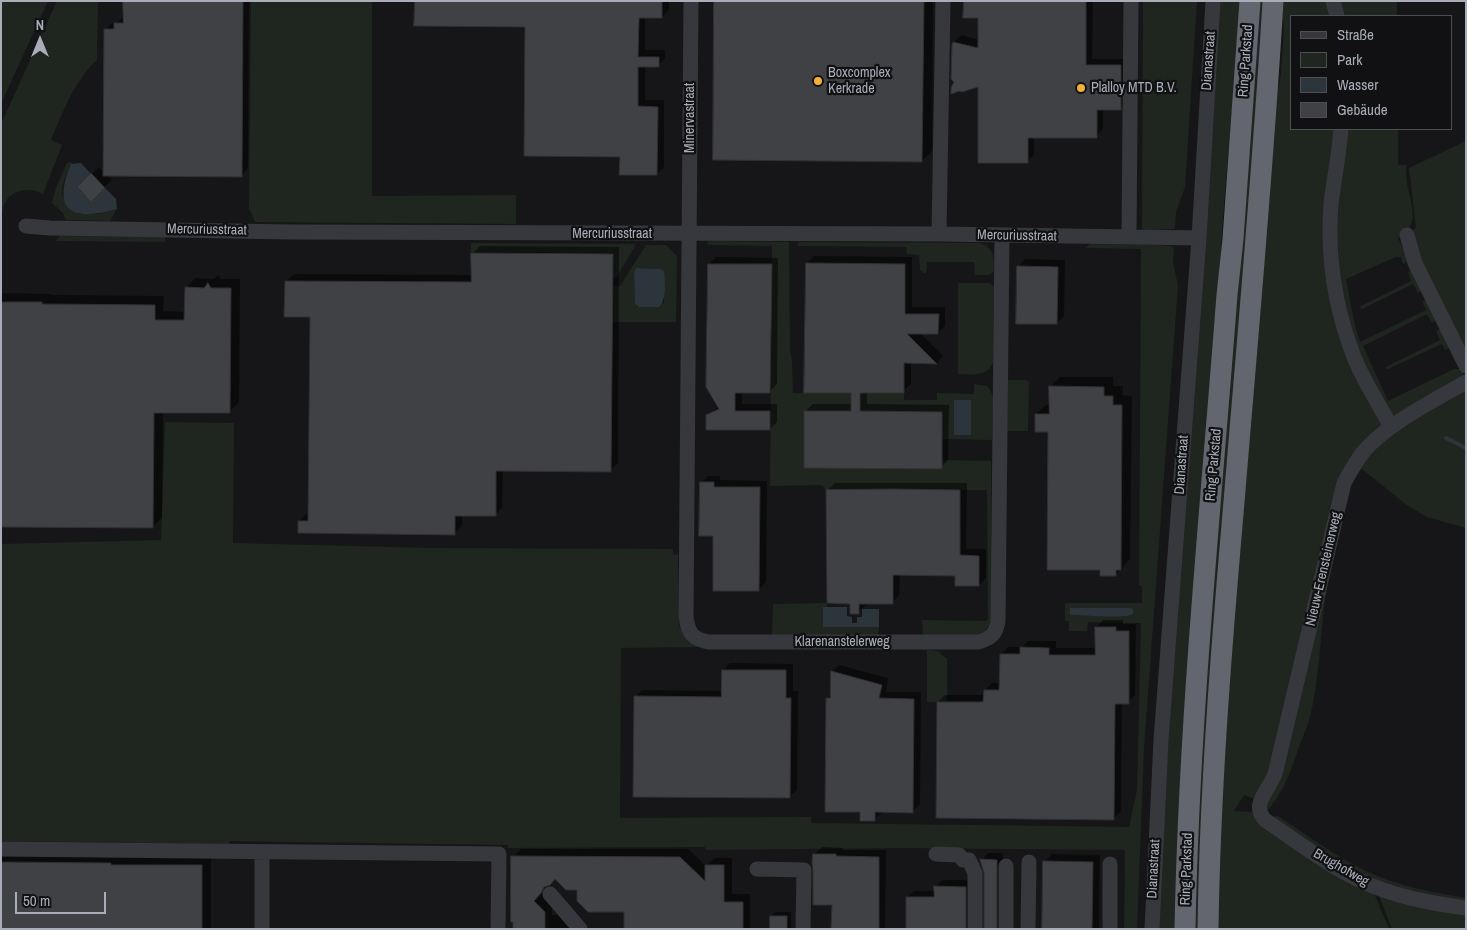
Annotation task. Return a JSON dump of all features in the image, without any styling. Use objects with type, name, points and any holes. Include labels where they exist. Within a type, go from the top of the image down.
[{"type":"highway","name":"Ring Parkstad","points":[[1185,929],[1192,743],[1233,239],[1250,1]]},
{"type":"highway","name":"Ring Parkstad","points":[[1208,929],[1215,744],[1273,1]]},
{"type":"street","name":"Minervastraat","points":[[689,234],[691,1]]},
{"type":"street","points":[[939,234],[943,1]]},
{"type":"street","points":[[1129,238],[1132,1]]},
{"type":"street","name":"Dianastraat","points":[[1152,929],[1161,740],[1199,238],[1213,1]]},
{"type":"street","points":[[1333,1],[1336,15]]},
{"type":"street","points":[[1341,130],[1331,217],[1332,263],[1336,294],[1342,322],[1354,357],[1364,380],[1391,427]]},
{"type":"street","name":"Mercuriusstraat","points":[[26,226],[293,232],[939,234],[1199,238]]},
{"type":"street","name":"Klarenanstelerweg","points":[[689,234],[686,616],[689,631],[699,640],[709,642],[979,642],[989,639],[994,634],[998,621],[1002,236]]},
{"type":"street","points":[[1407,235],[1415,263],[1466,366]]},
{"type":"street","name":"Nieuw-Erensteinerweg","points":[[1260,810],[1260,801],[1273,778],[1279,758],[1344,483],[1352,467],[1365,450],[1391,427],[1466,382]]},
{"type":"street","name":"Brughofweg","points":[[1260,810],[1265,820],[1358,880],[1400,895],[1466,908]]},
{"type":"street","points":[[1,849],[499,854],[498,929]]},
{"type":"street","points":[[262,852],[262,929]]},
{"type":"street","points":[[936,854],[959,855],[963,860],[969,860],[975,873],[975,929]]},
{"type":"street","points":[[1028,929],[1029,862]]},
{"type":"street","points":[[1110,864],[1110,929]]},
{"type":"street","points":[[1006,866],[1006,929]]},
{"type":"street","points":[[757,869],[804,870],[803,929]]},
{"type":"street","points":[[550,894],[580,929]]},
{"type":"green space","points":[[1,1],[48,1],[1,104]]},
{"type":"green space","points":[[57,1],[98,1],[97,60],[76,87],[51,140],[62,145],[43,194],[25,190],[9,197],[3,208],[1,224],[1,124]]},
{"type":"green space","points":[[251,1],[372,1],[372,196],[516,195],[516,224],[255,222],[249,208]]},
{"type":"green space","points":[[1143,1],[1197,1],[1185,187],[1176,212],[1175,229],[1142,229]]},
{"type":"green space","points":[[1219,1],[1241,1],[1223,217],[1177,929],[1159,929],[1163,813]]},
{"type":"green space","points":[[1256,1],[1266,1],[1200,929],[1191,929],[1196,779]]},
{"type":"green space","points":[[1281,1],[1329,1],[1333,15],[1290,15],[1290,130],[1339,130],[1330,270],[1384,424],[1359,450],[1269,778],[1255,799],[1244,795],[1234,811],[1251,812],[1373,891],[1389,929],[1215,929],[1222,782],[1272,117],[1281,75],[1284,29]]},
{"type":"green space","points":[[1335,1],[1397,1],[1397,15],[1339,15]]},
{"type":"green space","points":[[1344,130],[1398,130],[1398,165],[1407,165],[1406,174],[1412,218],[1405,234],[1398,238],[1408,259],[1403,264],[1401,257],[1396,257],[1346,279],[1355,326],[1360,342],[1426,310],[1422,301],[1426,300],[1436,320],[1432,323],[1427,314],[1363,346],[1388,401],[1454,369],[1461,369],[1464,373],[1463,376],[1393,418],[1350,338],[1334,247]]},
{"type":"green space","points":[[1466,141],[1466,357],[1409,232],[1416,228],[1409,168]]},
{"type":"green space","points":[[71,162],[62,190],[65,201],[79,214],[98,214],[117,209],[110,221],[67,220],[63,213],[52,203],[56,188],[67,163]]},
{"type":"green space","points":[[60,236],[165,237],[165,242],[56,241]]},
{"type":"green space","points":[[707,242],[789,242],[790,351],[793,393],[851,393],[851,411],[942,460],[991,461],[991,620],[987,629],[980,635],[923,635],[922,620],[986,621],[988,619],[987,490],[826,490],[822,485],[770,486],[772,246],[708,245]]},
{"type":"green space","points":[[799,242],[979,243],[991,250],[994,271],[990,275],[975,275],[974,262],[927,262],[926,273],[924,273],[920,270],[919,255],[907,254],[906,247],[797,246]]},
{"type":"green space","points":[[471,243],[636,244],[616,278],[613,278],[613,253],[471,252]]},
{"type":"green space","points":[[1090,244],[1164,245],[1174,247],[1173,262],[1178,285],[1144,748],[1137,929],[1124,929],[1125,850],[899,848],[706,850],[705,847],[508,848],[508,845],[229,841],[229,844],[1,841],[1,544],[161,540],[165,422],[234,423],[233,543],[431,548],[673,549],[673,555],[678,554],[679,625],[685,637],[699,647],[621,648],[620,818],[811,817],[811,823],[1129,827],[1137,790],[1141,623],[1088,622],[1087,631],[1069,631],[1069,621],[1065,621],[1065,603],[1142,603],[1142,586],[1139,585],[1141,249],[1086,248]],"holes":[[[1070,608],[1132,609],[1117,616],[1071,615],[1069,613]]]},
{"type":"green space","points":[[646,245],[666,245],[677,256],[676,322],[612,322],[613,286],[620,286]],"holes":[[[638,268],[660,269],[664,273],[664,303],[639,307],[635,304],[634,273]]]},
{"type":"green space","points":[[1411,271],[1421,291],[1418,293],[1413,284],[1362,309],[1359,307],[1411,281],[1408,272]]},
{"type":"green space","points":[[958,283],[989,283],[994,288],[993,362],[991,367],[983,373],[958,374]]},
{"type":"green space","points":[[1440,329],[1450,348],[1445,350],[1442,344],[1386,369],[1386,367],[1440,340],[1436,331]]},
{"type":"green space","points":[[1008,380],[1026,380],[1029,382],[1028,431],[1007,431]]},
{"type":"green space","points":[[974,384],[987,386],[993,396],[992,440],[942,439],[942,412],[860,411],[860,393],[904,393],[904,400],[937,400],[937,393],[974,394]]},
{"type":"green space","points":[[1466,386],[1466,528],[1427,517],[1408,506],[1357,465],[1374,446]]},
{"type":"green space","points":[[1343,499],[1324,607],[1316,687],[1310,719],[1280,793],[1266,812],[1265,802]]},
{"type":"green space","points":[[827,603],[827,607],[823,607],[823,626],[879,627],[878,635],[772,635],[773,604]]},
{"type":"green space","points":[[927,650],[938,651],[947,659],[947,702],[927,702]]},
{"type":"green space","points":[[1278,816],[1332,852],[1366,871],[1402,885],[1466,898],[1466,904],[1431,898],[1366,879],[1270,817]]},
{"type":"green space","points":[[1378,893],[1466,912],[1466,929],[1392,929]]},
{"type":"water","points":[[81,163],[91,174],[77,187],[91,201],[105,188],[116,199],[117,209],[88,214],[77,213],[70,209],[65,202],[63,193],[65,180],[71,164]]},
{"type":"water","points":[[636,268],[660,269],[664,271],[664,295],[662,304],[659,307],[639,307],[635,304],[634,273]]},
{"type":"water","points":[[954,400],[971,400],[971,435],[954,435]]},
{"type":"water","points":[[823,607],[847,607],[847,616],[852,617],[852,623],[857,623],[857,617],[862,617],[862,609],[879,609],[879,627],[823,627]]},
{"type":"water","points":[[1070,608],[1131,608],[1133,609],[1133,614],[1113,617],[1071,615],[1069,613]]},
{"type":"building","points":[[123,1],[243,1],[242,177],[103,176],[104,29],[114,29],[114,23],[123,23]]},
{"type":"building","points":[[415,1],[662,1],[662,18],[639,18],[638,57],[659,57],[659,67],[638,67],[638,106],[658,107],[657,175],[619,175],[620,157],[524,156],[525,27],[414,26]]},
{"type":"building","name":"Boxcomplex Kerkrade","points":[[714,1],[924,1],[922,162],[713,160]]},
{"type":"building","name":"Plalloy MTD B.V.","points":[[964,1],[1086,1],[1086,65],[1121,65],[1121,110],[1097,110],[1097,138],[1028,138],[1028,163],[978,163],[978,87],[951,94],[954,82],[951,79],[953,42],[978,48],[978,18],[963,18]]},
{"type":"building","points":[[91,173],[105,188],[91,202],[77,187]]},
{"type":"building","points":[[471,253],[613,254],[611,472],[496,471],[496,516],[455,516],[455,535],[298,533],[298,521],[308,521],[310,317],[284,317],[285,281],[471,282]]},
{"type":"building","points":[[806,263],[905,264],[905,314],[939,314],[938,334],[907,334],[937,364],[904,363],[904,393],[860,393],[860,411],[942,412],[942,469],[804,468],[804,411],[851,411],[851,393],[804,393]]},
{"type":"building","points":[[708,264],[772,264],[770,393],[735,393],[735,411],[770,411],[770,430],[706,430],[706,415],[719,409],[706,387]]},
{"type":"building","points":[[1017,266],[1058,267],[1057,324],[1016,324]]},
{"type":"building","points":[[208,283],[211,288],[231,288],[230,413],[154,413],[153,528],[1,527],[1,302],[155,305],[155,320],[184,320],[185,287],[204,288]]},
{"type":"building","points":[[1049,386],[1104,387],[1104,396],[1113,396],[1113,405],[1122,405],[1121,570],[1116,570],[1116,576],[1100,576],[1100,570],[1047,570],[1048,432],[1035,432],[1035,414],[1049,414]]},
{"type":"building","points":[[700,482],[714,482],[714,487],[760,487],[759,591],[713,591],[713,536],[699,536]]},
{"type":"building","points":[[826,490],[960,490],[960,555],[979,556],[979,586],[955,586],[955,576],[893,575],[893,604],[859,604],[859,614],[850,614],[850,604],[827,603]]},
{"type":"building","points":[[1095,627],[1116,627],[1116,631],[1129,631],[1129,704],[1115,704],[1114,820],[936,818],[937,702],[983,702],[984,690],[999,690],[1000,654],[1020,654],[1020,647],[1049,648],[1049,655],[1095,655]]},
{"type":"building","points":[[722,670],[786,670],[786,698],[791,698],[790,798],[633,797],[634,696],[721,697]]},
{"type":"building","points":[[831,671],[882,685],[879,698],[914,699],[913,813],[875,812],[875,821],[860,821],[860,812],[825,812],[826,698],[830,698]]},
{"type":"building","points":[[813,854],[879,857],[879,929],[831,929],[832,905],[813,905]]},
{"type":"building","points":[[511,856],[680,857],[705,881],[705,865],[724,865],[724,902],[743,902],[743,929],[624,929],[624,912],[588,912],[577,901],[577,890],[566,890],[555,879],[550,885],[544,887],[534,901],[545,912],[545,929],[513,929],[513,922],[511,922]]},
{"type":"building","points":[[980,859],[997,860],[997,929],[984,929],[984,873]]},
{"type":"building","points":[[1043,861],[1093,862],[1092,929],[1042,929]]},
{"type":"building","points":[[1,862],[202,865],[202,929],[1,929]]},
{"type":"building","points":[[934,886],[966,887],[966,929],[906,929],[906,897],[934,897]]},
{"type":"building","points":[[770,916],[787,916],[787,929],[770,929]]},
{"type":"waterway","points":[[1446,438],[1466,448]]},
{"type":"place","name":"Boxcomplex Kerkrade","points":[[818,81]]},
{"type":"place","name":"Plalloy MTD B.V.","points":[[1081,88]]}]
